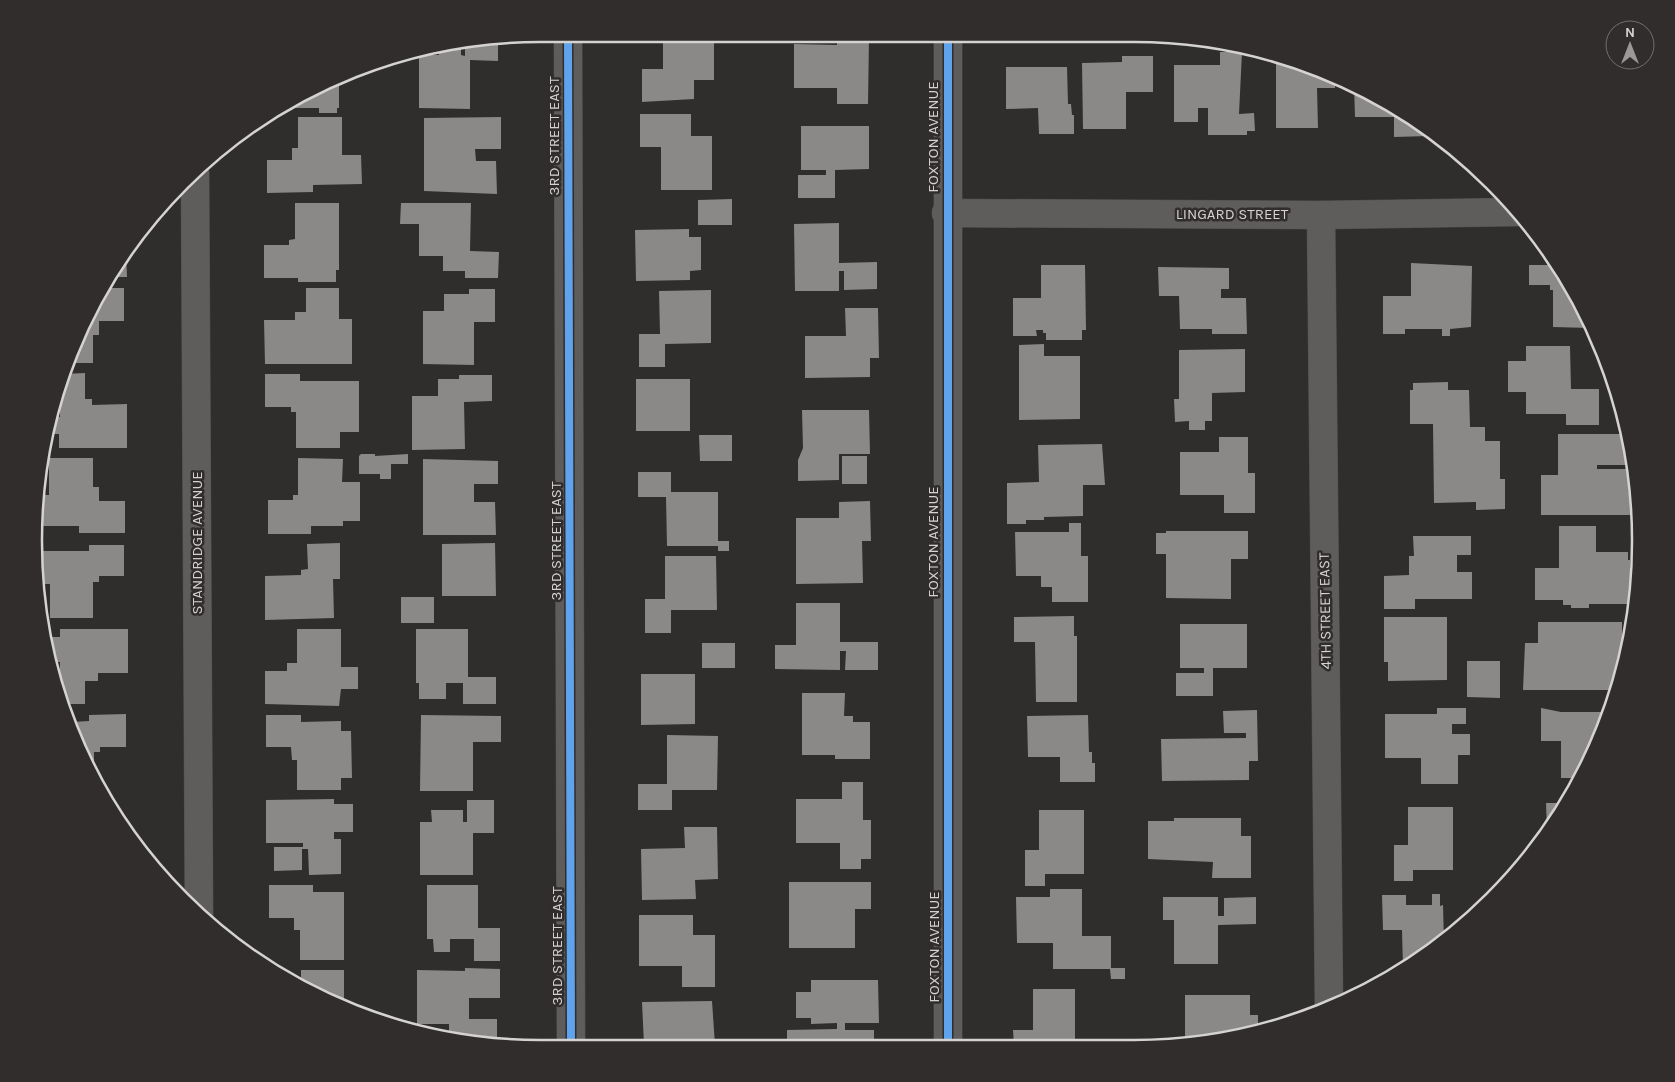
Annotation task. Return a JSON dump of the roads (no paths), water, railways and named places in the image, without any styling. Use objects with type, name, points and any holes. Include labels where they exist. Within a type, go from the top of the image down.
[{"type":"street","name":"3RD STREET EAST","points":[[568,42],[571,1040]]},
{"type":"street","name":"FOXTON AVENUE","points":[[948,42],[946,213],[948,1040]]},
{"type":"street","name":"STANDRIDGE AVENUE","points":[[195,183],[199,903]]},
{"type":"street","name":"LINGARD STREET","points":[[946,213],[1321,215],[1509,212]]},
{"type":"street","name":"4TH STREET EAST","points":[[1321,215],[1329,1000]]}]
